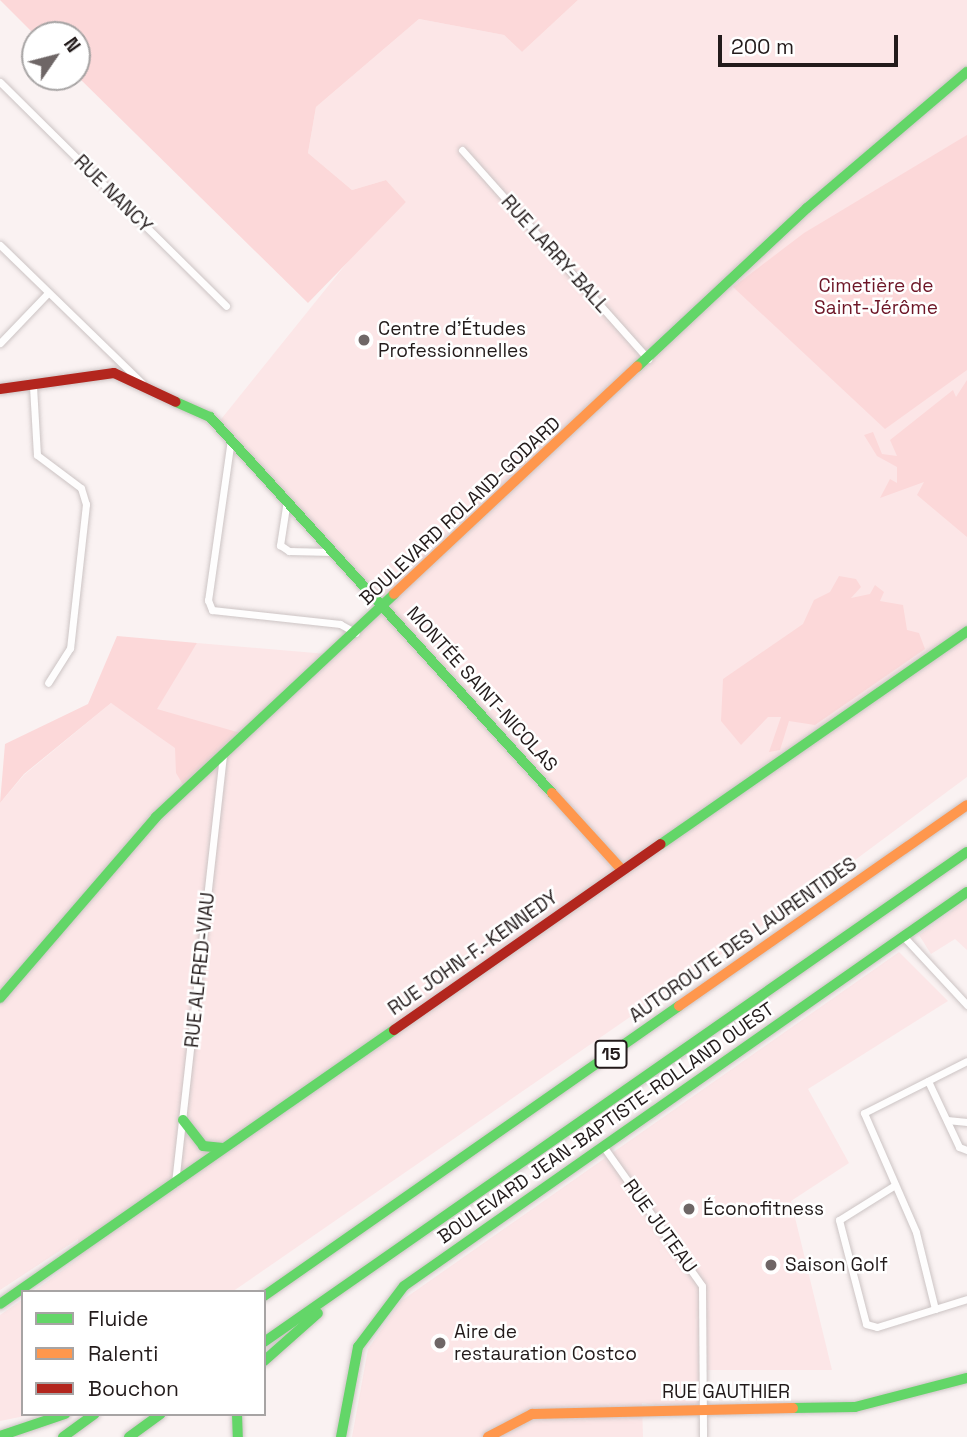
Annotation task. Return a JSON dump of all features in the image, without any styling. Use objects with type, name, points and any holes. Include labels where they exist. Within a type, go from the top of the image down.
[{"type":"main road","name":"BOULEVARD ROLAND-GODARD","points":[[0,998],[133,841],[807,208],[967,72]]},
{"type":"main road","name":"MONTÉE SAINT-NICOLAS","points":[[0,389],[114,373],[189,404],[231,438],[622,870]]},
{"type":"main road","name":"RUE JOHN-F.-KENNEDY","points":[[0,1304],[967,631]]},
{"type":"main road","name":"AUTOROUTE DES LAURENTIDES","points":[[266,1295],[967,805]]},
{"type":"main road","name":"15","points":[[266,1341],[967,852]]},
{"type":"main road","name":"BOULEVARD JEAN-BAPTISTE-ROLLAND OUEST","points":[[341,1437],[353,1362],[377,1315],[404,1286],[967,892]]},
{"type":"main road","points":[[183,1120],[203,1146],[227,1147]]},
{"type":"main road","points":[[266,1359],[360,1275]]},
{"type":"main road","name":"RUE GAUTHIER","points":[[488,1437],[532,1414],[855,1408],[967,1378]]},
{"type":"main road","points":[[0,1436],[59,1416]]},
{"type":"main road","points":[[63,1437],[92,1416]]},
{"type":"main road","points":[[128,1437],[158,1416]]},
{"type":"main road","points":[[237,1416],[238,1437]]},
{"type":"street","name":"RUE NANCY","points":[[1,86],[226,306]]},
{"type":"street","name":"RUE LARRY-BALL","points":[[462,150],[648,359]]},
{"type":"street","points":[[1,247],[145,386]]},
{"type":"street","points":[[0,343],[48,293]]},
{"type":"street","points":[[33,386],[37,455],[81,488],[86,504],[70,648],[48,683]]},
{"type":"street","points":[[231,438],[208,600],[212,610],[340,624],[356,633]]},
{"type":"street","points":[[287,500],[280,545],[289,551],[333,552]]},
{"type":"street","name":"RUE ALFRED-VIAU","points":[[175,1183],[223,756]]},
{"type":"street","points":[[904,937],[967,1005]]},
{"type":"street","points":[[935,1309],[916,1232],[864,1113],[967,1061]]},
{"type":"street","points":[[928,1081],[947,1120],[967,1150]]},
{"type":"street","points":[[947,1120],[967,1122]]},
{"type":"street","name":"RUE JUTEAU","points":[[603,1146],[702,1286],[703,1437]]},
{"type":"street","points":[[895,1185],[839,1220],[866,1324],[877,1327],[967,1298]]},
{"type":"shaded area","points":[[578,0],[967,0],[967,777],[824,883],[235,1290],[36,1290],[79,1258],[78,1239],[0,1290],[0,803],[24,775],[111,703],[144,723],[197,643],[327,654],[385,606],[218,423],[366,239],[406,202],[386,180],[352,190],[308,153],[316,107],[419,19],[504,35],[522,52]]},
{"type":"shaded area","points":[[967,900],[967,950],[955,939],[931,954],[919,935]]},
{"type":"shaded area","points":[[899,952],[948,1001],[808,1089],[849,1163],[791,1201],[832,1370],[704,1370],[704,1412],[642,1403],[643,1437],[352,1437],[368,1349],[401,1301]]},
{"type":"shaded area","points":[[21,1300],[21,1416],[25,1416],[0,1421],[0,1315]]},
{"type":"green space","points":[[0,0],[578,0],[522,52],[504,35],[419,19],[316,107],[308,153],[352,190],[386,180],[406,202],[308,303],[91,90],[91,21],[21,21]]},
{"type":"green space","name":"Cimetière de Saint-Jérôme","points":[[967,135],[967,370],[885,429],[733,287],[804,233]]},
{"type":"green space","points":[[967,380],[967,537],[917,495],[924,482],[880,498],[890,479],[897,483],[897,467],[877,456],[864,435],[873,432],[882,454],[897,456],[890,440],[953,390],[956,397]]},
{"type":"green space","points":[[839,576],[856,579],[861,587],[851,598],[870,594],[875,585],[884,592],[880,601],[903,605],[907,630],[919,633],[925,649],[815,725],[789,721],[780,750],[769,752],[781,717],[768,717],[741,745],[721,721],[723,679],[803,624],[814,600],[830,592]]},
{"type":"green space","points":[[117,636],[197,643],[157,709],[244,734],[185,788],[176,773],[175,748],[111,703],[24,774],[0,803],[5,744],[88,704]]},
{"type":"traffic: fast","points":[[637,367],[807,208],[967,72]]},
{"type":"traffic: fast","points":[[176,402],[210,417],[552,793]]},
{"type":"traffic: fast","points":[[0,998],[156,817],[394,594]]},
{"type":"traffic: fast","points":[[661,844],[967,631]]},
{"type":"traffic: fast","points":[[266,1341],[967,852]]},
{"type":"traffic: fast","points":[[341,1437],[358,1347],[404,1286],[967,892]]},
{"type":"traffic: fast","points":[[266,1295],[679,1006]]},
{"type":"traffic: fast","points":[[0,1304],[394,1030]]},
{"type":"traffic: fast","points":[[183,1120],[203,1146],[223,1148]]},
{"type":"traffic: fast","points":[[266,1359],[318,1313]]},
{"type":"traffic: fast","points":[[793,1408],[855,1407],[967,1378]]},
{"type":"traffic: fast","points":[[0,1436],[59,1416]]},
{"type":"traffic: fast","points":[[63,1437],[92,1416]]},
{"type":"traffic: fast","points":[[129,1437],[158,1416]]},
{"type":"traffic: fast","points":[[237,1416],[238,1437]]},
{"type":"traffic: slow","points":[[394,594],[637,367]]},
{"type":"traffic: slow","points":[[552,793],[622,870]]},
{"type":"traffic: slow","points":[[679,1006],[967,805]]},
{"type":"traffic: slow","points":[[488,1437],[532,1414],[793,1408]]},
{"type":"traffic: jam","points":[[0,389],[114,373],[176,402]]},
{"type":"traffic: jam","points":[[394,1030],[661,844]]},
{"type":"place","name":"Centre d'Études Professionnelles","points":[[364,340]]},
{"type":"place","name":"Éconofitness","points":[[689,1209]]},
{"type":"place","name":"Saison Golf","points":[[771,1265]]},
{"type":"place","name":"Aire de restauration Costco","points":[[440,1343]]}]
